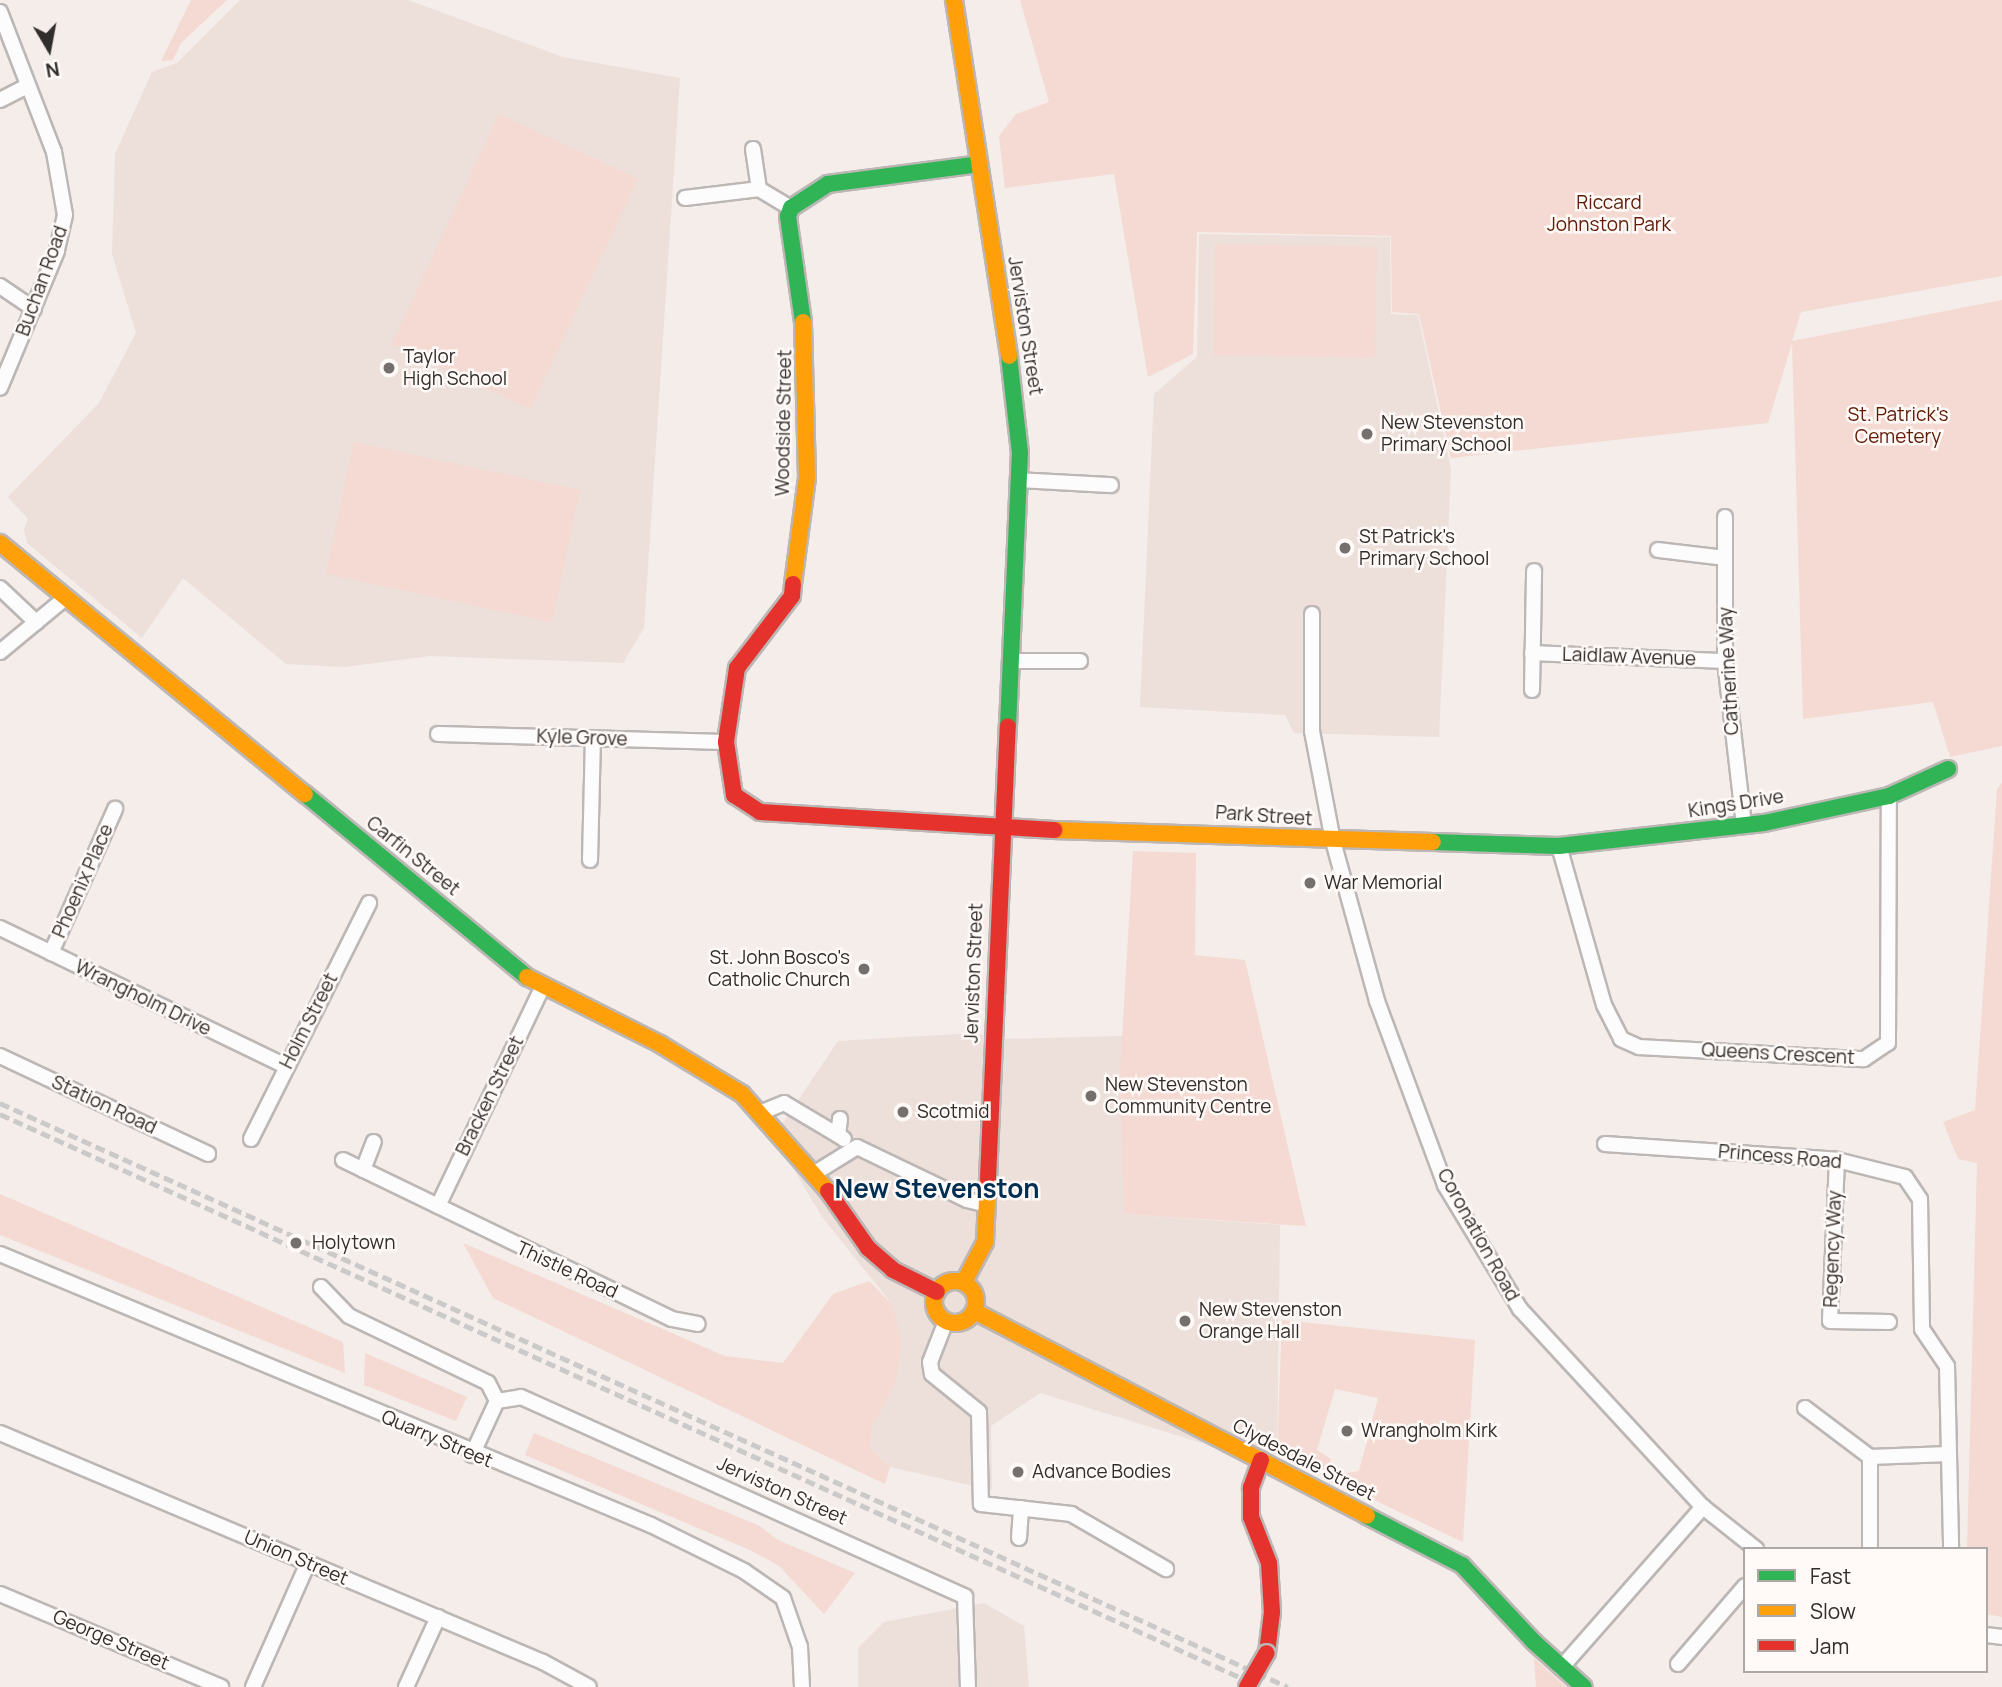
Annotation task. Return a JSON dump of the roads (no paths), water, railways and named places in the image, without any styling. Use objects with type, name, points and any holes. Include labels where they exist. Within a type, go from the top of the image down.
[{"type":"main road","name":"Jerviston Street","points":[[954,0],[1014,391],[1017,480],[985,1242],[964,1282]]},
{"type":"main road","points":[[791,208],[828,184],[979,164]]},
{"type":"main road","name":"Woodside Street","points":[[791,208],[789,227],[806,342],[807,478],[792,596],[737,668],[726,742],[734,795],[760,812],[1002,828]]},
{"type":"main road","name":"Carfin Street","points":[[0,543],[64,598],[543,986],[698,1065],[762,1112],[815,1173],[868,1248],[893,1270],[937,1292]]},
{"type":"main road","name":"Kings Drive","points":[[1523,844],[1559,846],[1745,825],[1889,796],[1948,769]]},
{"type":"main road","name":"Park Street","points":[[1002,828],[1168,830],[1333,841],[1523,844]]},
{"type":"main road","points":[[964,1282],[976,1298],[974,1311],[965,1321],[946,1321],[934,1305],[937,1292],[946,1283],[964,1282]]},
{"type":"main road","name":"Clydesdale Street","points":[[974,1311],[1462,1565],[1561,1668],[1584,1687]]},
{"type":"main road","points":[[1247,1687],[1266,1653],[1272,1612],[1269,1563],[1251,1517],[1251,1488],[1261,1460]]},
{"type":"street","name":"Buchan Road","points":[[0,12],[26,87],[54,152],[65,215],[34,309],[0,388]]},
{"type":"street","points":[[0,100],[26,87]]},
{"type":"street","points":[[753,149],[760,189]]},
{"type":"street","points":[[685,198],[760,189],[791,208]]},
{"type":"street","points":[[0,286],[34,309]]},
{"type":"street","points":[[1017,480],[1111,485]]},
{"type":"street","name":"Catherine Way","points":[[1725,517],[1725,661],[1745,825]]},
{"type":"street","points":[[1658,550],[1725,558]]},
{"type":"street","points":[[1532,690],[1534,571]]},
{"type":"street","points":[[0,588],[36,622]]},
{"type":"street","points":[[0,652],[64,598]]},
{"type":"street","name":"Coronation Road","points":[[1312,614],[1312,731],[1333,841],[1377,1001],[1446,1185],[1520,1309],[1703,1507],[1753,1547]]},
{"type":"street","name":"Laidlaw Avenue","points":[[1532,653],[1725,661]]},
{"type":"street","points":[[1010,661],[1080,661]]},
{"type":"street","name":"Kyle Grove","points":[[438,734],[726,742]]},
{"type":"street","points":[[590,860],[593,738]]},
{"type":"street","name":"Queens Crescent","points":[[1559,846],[1604,1005],[1621,1039],[1639,1048],[1864,1059],[1888,1043],[1889,796]]},
{"type":"street","name":"Phoenix Place","points":[[51,953],[115,809]]},
{"type":"street","name":"Holm Street","points":[[251,1139],[369,903]]},
{"type":"street","name":"Wrangholm Drive","points":[[0,928],[286,1066]]},
{"type":"street","name":"Bracken Street","points":[[438,1206],[543,986]]},
{"type":"street","name":"Station Road","points":[[0,1056],[208,1154]]},
{"type":"street","points":[[762,1112],[784,1104],[857,1147],[967,1200],[987,1205]]},
{"type":"street","points":[[838,1135],[840,1119]]},
{"type":"street","points":[[363,1170],[374,1142]]},
{"type":"street","name":"Princess Road","points":[[1605,1144],[1836,1160],[1905,1177],[1920,1199],[1919,1299],[1922,1329],[1947,1366],[1951,1547]]},
{"type":"street","points":[[815,1173],[857,1147]]},
{"type":"street","name":"Thistle Road","points":[[343,1160],[679,1322],[698,1324]]},
{"type":"street","name":"Regency Way","points":[[1836,1160],[1830,1321],[1889,1322]]},
{"type":"street","name":"Quarry Street","points":[[0,1254],[472,1455],[650,1525],[744,1571],[783,1598],[800,1647],[802,1687]]},
{"type":"street","points":[[321,1287],[349,1316],[488,1383],[497,1401],[472,1455]]},
{"type":"street","points":[[946,1321],[930,1362],[932,1374],[979,1412],[981,1504],[1071,1514],[1166,1569]]},
{"type":"street","name":"Jerviston Street","points":[[497,1401],[521,1397],[965,1597],[968,1687]]},
{"type":"street","points":[[1805,1408],[1870,1457],[1948,1454]]},
{"type":"street","name":"Union Street","points":[[0,1433],[544,1662],[589,1687]]},
{"type":"street","points":[[1870,1457],[1870,1547]]},
{"type":"street","points":[[1561,1668],[1703,1507]]},
{"type":"street","points":[[1019,1538],[1021,1508]]},
{"type":"street","points":[[253,1687],[307,1563]]},
{"type":"street","points":[[1678,1664],[1743,1589]]},
{"type":"street","name":"George Street","points":[[0,1594],[222,1687]]},
{"type":"street","points":[[406,1687],[438,1617]]},
{"type":"railway","points":[[0,1103],[1288,1687]]},
{"type":"railway","points":[[0,1114],[1246,1680]]},
{"type":"place","name":"Taylor High School","points":[[389,368]]},
{"type":"place","name":"New Stevenston Primary School","points":[[1367,434]]},
{"type":"place","name":"St Patrick's Primary School","points":[[1345,548]]},
{"type":"place","name":"War Memorial","points":[[1310,883]]},
{"type":"place","name":"St. John Bosco's Catholic Church","points":[[864,969]]},
{"type":"place","name":"New Stevenston Community Centre","points":[[1091,1096]]},
{"type":"place","name":"Scotmid","points":[[903,1112]]},
{"type":"place","name":"Holytown","points":[[296,1243]]},
{"type":"place","name":"New Stevenston Orange Hall","points":[[1185,1321]]},
{"type":"place","name":"Wrangholm Kirk","points":[[1347,1431]]},
{"type":"place","name":"Advance Bodies","points":[[1018,1472]]},
{"type":"district","name":"New Stevenston","points":[[937,1189]]},
{"type":"park label","name":"Riccard Johnston Park","points":[[1609,214]]},
{"type":"park label","name":"St. Patrick's Cemetery","points":[[1898,426]]}]
